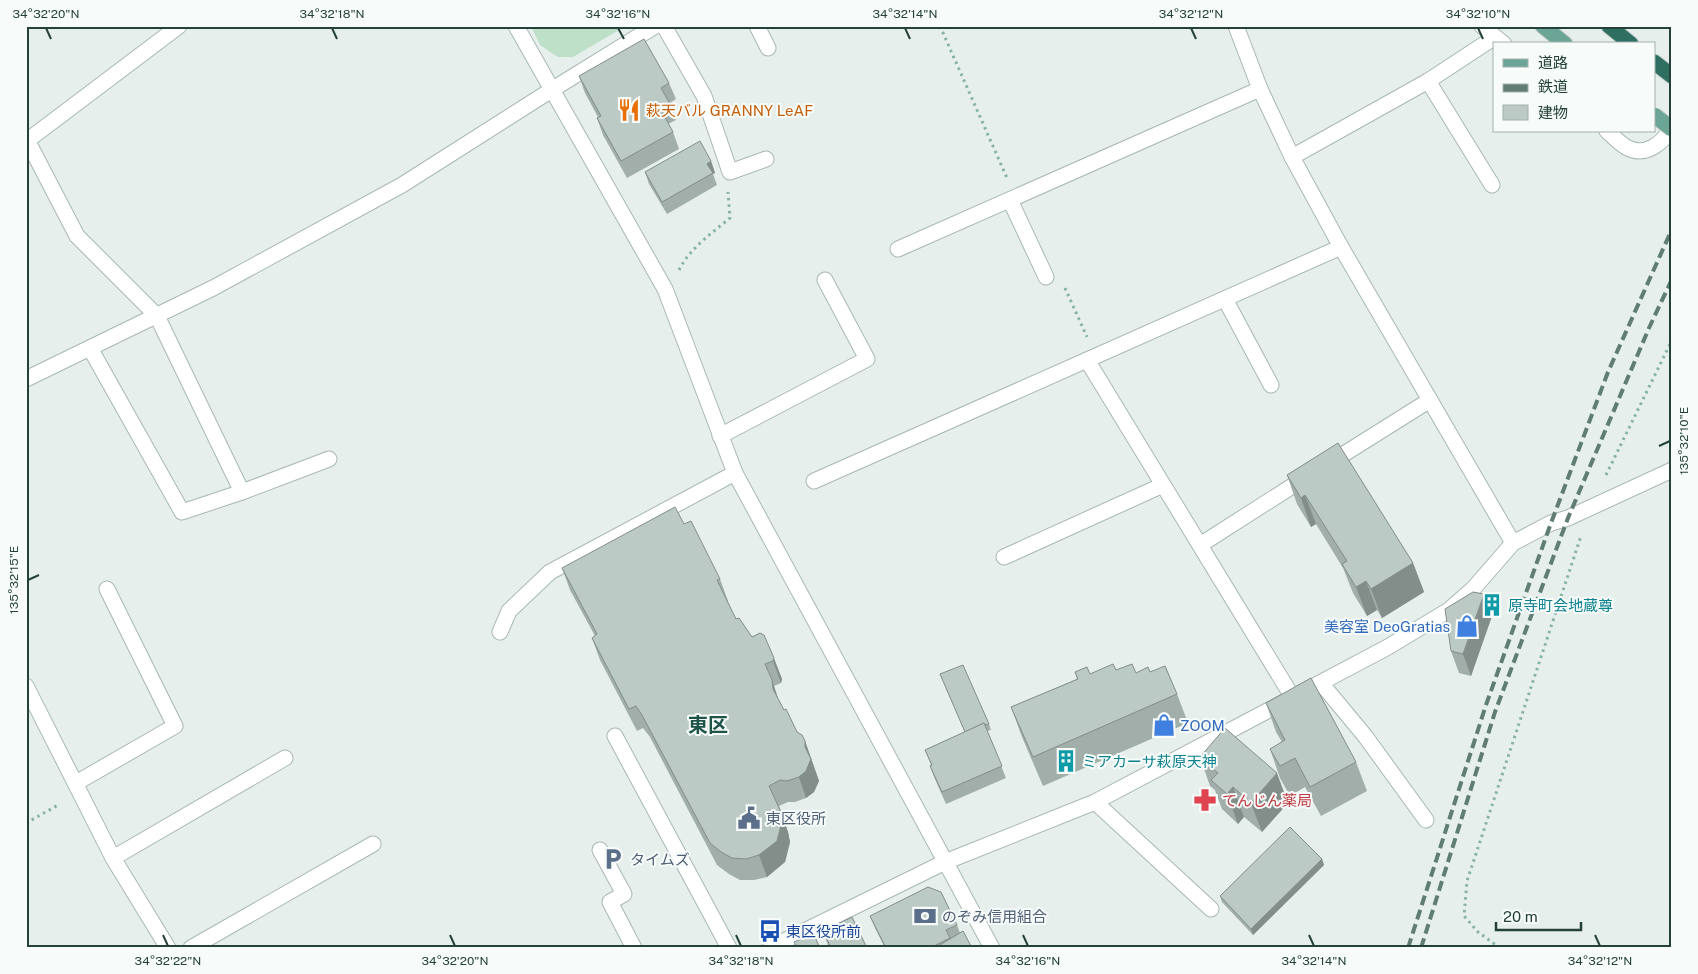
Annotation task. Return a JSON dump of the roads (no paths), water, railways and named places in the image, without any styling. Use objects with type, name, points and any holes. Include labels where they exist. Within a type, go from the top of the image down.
[{"type":"highway","points":[[1609,26],[1629,42]]},
{"type":"highway","points":[[1656,64],[1672,76]]},
{"type":"main road","points":[[1543,26],[1563,42]]},
{"type":"main road","points":[[1656,116],[1672,128]]},
{"type":"street","points":[[179,26],[27,139],[76,236],[157,316],[242,492]]},
{"type":"street","points":[[516,26],[665,288],[735,473],[992,948]]},
{"type":"street","points":[[26,379],[213,288],[402,185],[655,26]]},
{"type":"street","points":[[664,26],[704,96],[730,172],[766,159]]},
{"type":"street","points":[[756,26],[768,48]]},
{"type":"street","points":[[1236,26],[1260,89],[1292,157],[1341,247],[1512,543]]},
{"type":"street","points":[[1482,26],[1499,40]]},
{"type":"street","points":[[1292,157],[1493,43]]},
{"type":"street","points":[[1428,80],[1492,185]]},
{"type":"street","points":[[898,249],[1260,89]]},
{"type":"street","points":[[1608,132],[1626,148],[1642,151],[1656,146],[1668,135],[1672,128]]},
{"type":"street","points":[[1013,198],[1046,277]]},
{"type":"street","points":[[814,481],[1341,247]]},
{"type":"street","points":[[720,436],[867,359],[825,280]]},
{"type":"street","points":[[1225,299],[1271,385]]},
{"type":"street","points":[[90,348],[182,512],[242,492],[329,459]]},
{"type":"street","points":[[1091,358],[1163,485],[1293,698]]},
{"type":"street","points":[[1200,545],[1430,400]]},
{"type":"street","points":[[770,948],[945,862],[1095,802],[1293,698],[1388,647],[1449,610],[1473,589],[1512,543],[1551,523],[1568,518],[1672,470]]},
{"type":"street","points":[[500,632],[509,611],[550,572],[735,473]]},
{"type":"street","points":[[1004,557],[1163,485]]},
{"type":"street","points":[[78,787],[176,726],[107,589]]},
{"type":"street","points":[[1321,683],[1365,736],[1426,820]]},
{"type":"street","points":[[26,686],[113,858],[168,948]]},
{"type":"street","points":[[615,736],[729,948]]},
{"type":"street","points":[[113,858],[285,758]]},
{"type":"street","points":[[1095,802],[1211,909]]},
{"type":"street","points":[[191,948],[373,844]]},
{"type":"street","points":[[600,850],[624,894],[610,902],[634,948]]},
{"type":"railway","points":[[1408,948],[1486,705],[1551,523],[1608,372],[1672,229]]},
{"type":"railway","points":[[1421,948],[1495,712],[1568,518],[1649,328],[1672,279]]},
{"type":"place","name":"萩天バル GRANNY LeAF","points":[[629,110]]},
{"type":"place","name":"原寺町会地蔵尊","points":[[1492,605]]},
{"type":"place","name":"美容室 DeoGratias","points":[[1467,626]]},
{"type":"place","name":"ZOOM","points":[[1164,725]]},
{"type":"place","name":"ミアカーサ萩原天神","points":[[1066,761]]},
{"type":"place","name":"てんじん薬局","points":[[1205,800]]},
{"type":"place","name":"東区役所","points":[[749,818]]},
{"type":"place","name":"タイムズ","points":[[613,859]]},
{"type":"place","name":"のぞみ信用組合","points":[[925,916]]},
{"type":"place","name":"東区役所前","points":[[770,931]]},
{"type":"district","name":"東区","points":[[708,725]]}]
